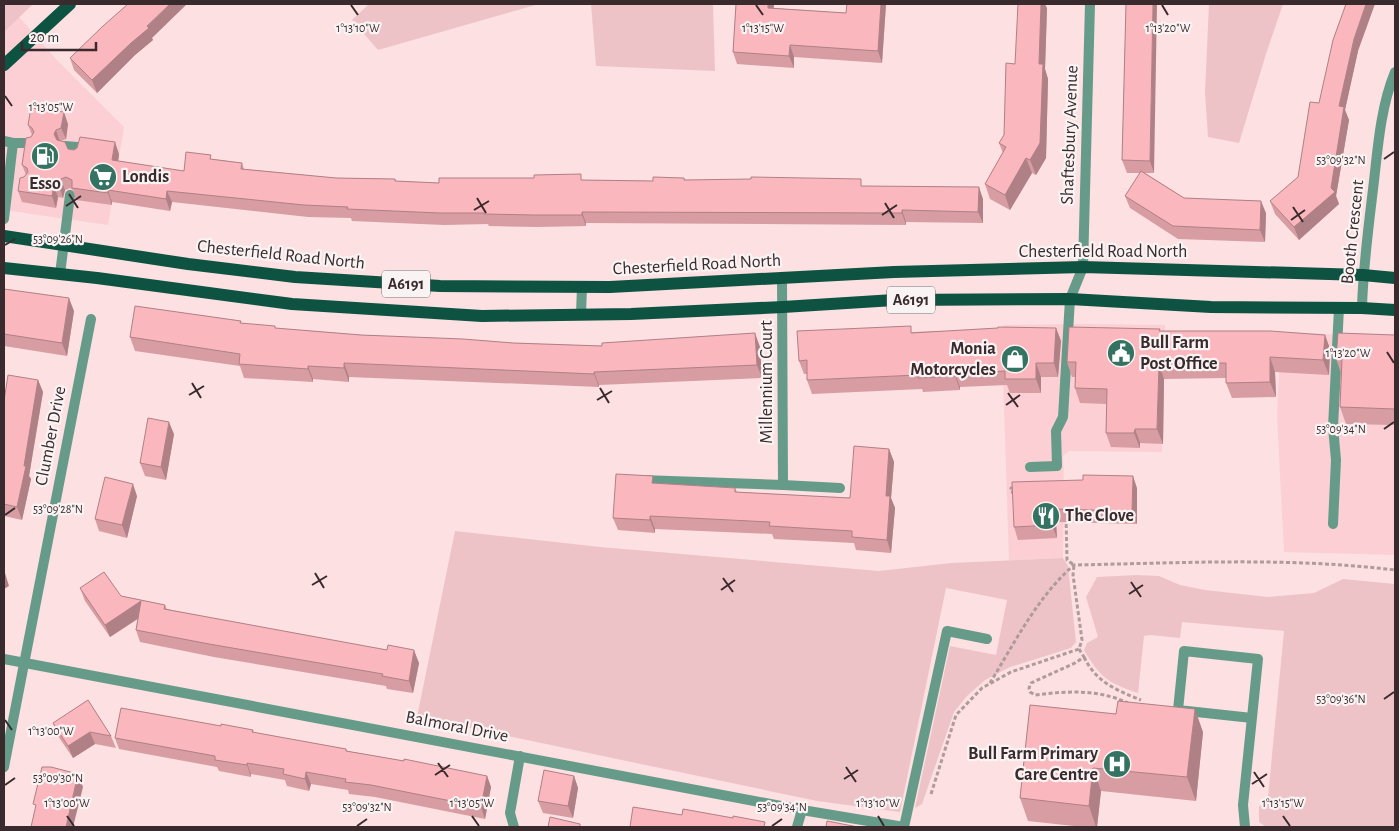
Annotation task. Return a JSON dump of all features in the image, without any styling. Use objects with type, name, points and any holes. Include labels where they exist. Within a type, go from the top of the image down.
[{"type":"main road","points":[[4,65],[70,4]]},
{"type":"main road","name":"Chesterfield Road North","points":[[4,236],[188,264],[295,277],[440,286],[610,287],[894,272],[1083,267],[1363,275],[1395,278]]},
{"type":"main road","name":"A6191","points":[[4,268],[292,304],[482,316],[783,308],[894,300],[1070,299],[1211,307],[1395,310]]},
{"type":"street","name":"Shaftesbury Avenue","points":[[1083,267],[1090,4]]},
{"type":"street","name":"Booth Crescent","points":[[1362,308],[1363,275],[1380,134],[1389,86],[1395,72]]},
{"type":"street","points":[[4,219],[12,182],[8,142],[31,143]]},
{"type":"street","points":[[64,146],[77,148],[76,155]]},
{"type":"street","points":[[60,274],[70,195]]},
{"type":"street","points":[[1030,467],[1057,466],[1056,431],[1063,417],[1070,299],[1083,267]]},
{"type":"street","name":"Millennium Court","points":[[782,278],[783,485]]},
{"type":"street","points":[[581,314],[582,287]]},
{"type":"street","points":[[1333,524],[1336,460],[1333,427],[1339,308]]},
{"type":"street","name":"Clumber Drive","points":[[4,767],[91,319]]},
{"type":"street","points":[[633,480],[840,488]]},
{"type":"street","points":[[904,827],[947,631],[987,639]]},
{"type":"street","points":[[1245,827],[1242,808],[1252,718],[1258,659],[1184,651],[1178,710],[1252,718]]},
{"type":"street","name":"Balmoral Drive","points":[[4,659],[802,810],[904,827]]},
{"type":"street","points":[[514,827],[510,813],[520,756]]},
{"type":"street","points":[[797,827],[802,810]]},
{"type":"path","points":[[1020,492],[1011,492],[1011,488],[1027,487],[1027,471],[1030,467]]},
{"type":"path","points":[[1066,510],[1067,560],[1074,565],[1235,561],[1371,567],[1395,570]]},
{"type":"path","points":[[1074,565],[1073,575],[1082,640],[1079,649]]},
{"type":"path","points":[[990,683],[1033,612],[1062,575],[1074,565]]},
{"type":"path","points":[[1079,649],[1100,680],[1140,700]]},
{"type":"path","points":[[930,800],[956,715],[982,688],[1011,672],[1079,649]]},
{"type":"path","points":[[1084,657],[1075,663],[1031,682],[1030,692],[1035,695],[1068,691],[1096,693],[1133,706]]},
{"type":"shaded area","points":[[4,4],[33,4],[19,17],[56,59],[124,127],[108,225],[4,210]]},
{"type":"shaded area","points":[[4,4],[33,4],[4,32]]},
{"type":"shaded area","points":[[369,4],[539,4],[378,50],[352,20]]},
{"type":"shaded area","points":[[591,4],[713,4],[715,71],[596,66]]},
{"type":"shaded area","points":[[1209,4],[1283,4],[1239,143],[1208,137],[1205,92]]},
{"type":"shaded area","points":[[1003,325],[1165,325],[1162,452],[1069,451],[1063,456],[1063,558],[1009,560]]},
{"type":"shaded area","points":[[1281,332],[1395,337],[1395,555],[1284,552],[1277,416]]},
{"type":"shaded area","points":[[455,531],[600,547],[879,571],[951,563],[1063,558],[1068,566],[1076,642],[1071,648],[1010,667],[985,680],[967,696],[954,712],[922,804],[915,808],[950,646],[996,655],[1007,600],[946,588],[900,812],[817,801],[417,717]]},
{"type":"shaded area","points":[[1159,576],[1180,585],[1205,590],[1268,597],[1314,593],[1343,579],[1395,584],[1395,827],[1266,827],[1259,822],[1259,806],[1267,807],[1284,631],[1182,622],[1180,638],[1144,636],[1138,693],[1112,682],[1100,673],[1084,650],[1087,643],[1098,637],[1086,597],[1097,577]]},
{"type":"building","points":[[128,4],[170,4],[147,26],[149,28],[92,80],[70,58]]},
{"type":"building","points":[[736,4],[768,4],[768,8],[846,13],[847,4],[881,4],[878,51],[790,45],[789,56],[733,52]]},
{"type":"building","points":[[1018,4],[1041,4],[1039,64],[1043,64],[1040,143],[1030,160],[1026,158],[1005,195],[985,184],[1006,147],[999,143],[1004,135],[1006,63],[1015,64]]},
{"type":"building","points":[[1126,4],[1153,4],[1150,161],[1122,160]]},
{"type":"building","points":[[1346,4],[1366,4],[1354,39],[1339,106],[1344,107],[1331,188],[1335,192],[1294,227],[1270,201],[1298,177],[1310,102],[1319,103],[1333,40]]},
{"type":"building","points":[[31,108],[64,112],[61,128],[56,130],[54,134],[57,140],[65,142],[68,149],[74,150],[77,148],[80,137],[115,142],[112,160],[184,171],[186,152],[211,155],[210,159],[242,163],[241,169],[336,178],[395,179],[395,181],[439,183],[439,178],[534,178],[534,175],[581,174],[581,180],[653,181],[653,177],[684,178],[684,180],[751,179],[751,177],[861,179],[861,186],[979,187],[978,212],[902,210],[902,213],[582,212],[582,215],[440,213],[347,209],[348,207],[304,205],[167,191],[166,199],[108,190],[108,193],[72,188],[72,180],[66,177],[61,179],[59,186],[54,186],[52,196],[18,191],[20,178],[24,177],[28,172],[27,168],[22,165],[26,138],[31,137],[34,132],[28,125]]},
{"type":"building","points":[[1141,171],[1184,198],[1261,201],[1260,230],[1173,226],[1125,196]]},
{"type":"building","points":[[4,289],[69,298],[62,343],[4,334]]},
{"type":"building","points":[[135,306],[241,321],[240,323],[275,326],[275,328],[361,335],[513,343],[602,346],[602,343],[755,333],[757,365],[594,372],[594,374],[344,363],[344,368],[308,366],[308,369],[239,364],[240,354],[130,337]]},
{"type":"building","points":[[911,326],[911,333],[998,327],[1056,328],[1054,363],[1036,363],[1036,379],[1005,379],[1005,371],[918,378],[918,375],[807,380],[807,360],[799,361],[797,331]]},
{"type":"building","points":[[1069,327],[1160,329],[1159,331],[1270,331],[1325,335],[1323,360],[1270,357],[1270,382],[1226,383],[1226,363],[1159,364],[1157,429],[1135,429],[1134,433],[1106,433],[1107,389],[1075,388],[1076,362],[1067,362]]},
{"type":"building","points":[[1338,333],[1395,335],[1395,409],[1340,407],[1342,359],[1336,359]]},
{"type":"building","points":[[8,375],[38,380],[24,466],[26,466],[17,507],[4,504],[4,401]]},
{"type":"building","points":[[148,418],[169,422],[161,467],[140,463]]},
{"type":"building","points":[[854,446],[889,449],[886,496],[890,496],[887,540],[852,537],[852,531],[769,526],[770,522],[650,516],[650,520],[613,518],[616,474],[653,476],[652,483],[735,488],[735,492],[850,498]]},
{"type":"building","points":[[1083,475],[1133,476],[1132,511],[1052,509],[1052,525],[1014,527],[1012,482],[1083,480]]},
{"type":"building","points":[[105,477],[133,484],[122,525],[95,519]]},
{"type":"building","points":[[104,572],[121,596],[165,605],[164,609],[387,650],[388,645],[414,650],[409,681],[382,676],[383,674],[136,630],[141,601],[105,625],[80,588]]},
{"type":"building","points":[[88,700],[111,736],[90,732],[68,746],[53,723]]},
{"type":"building","name":"Bull Farm Primary Care Centre","points":[[1118,701],[1195,709],[1187,777],[1093,768],[1089,806],[1020,798],[1030,705],[1116,714]]},
{"type":"building","points":[[121,708],[221,726],[221,724],[253,730],[252,732],[346,749],[346,751],[404,761],[404,759],[487,776],[481,807],[371,785],[345,782],[346,779],[306,772],[305,779],[283,774],[284,769],[215,760],[215,756],[115,738]]},
{"type":"building","points":[[42,767],[51,767],[78,774],[66,827],[31,827],[36,805],[33,804]]},
{"type":"building","points":[[544,770],[574,776],[568,806],[538,801]]},
{"type":"building","points":[[633,807],[682,815],[683,809],[765,822],[764,827],[630,827]]},
{"type":"building","points":[[550,817],[580,824],[580,827],[548,827]]},
{"type":"building","points":[[827,821],[858,827],[826,827]]},
{"type":"place","name":"Esso","points":[[45,156]]},
{"type":"place","name":"Londis","points":[[103,177]]},
{"type":"place","name":"Bull Farm Post Office","points":[[1121,353]]},
{"type":"place","name":"Monia Motorcycles","points":[[1015,359]]},
{"type":"place","name":"The Clove","points":[[1046,516]]},
{"type":"place","name":"Bull Farm Primary Care Centre","points":[[1117,764]]}]
